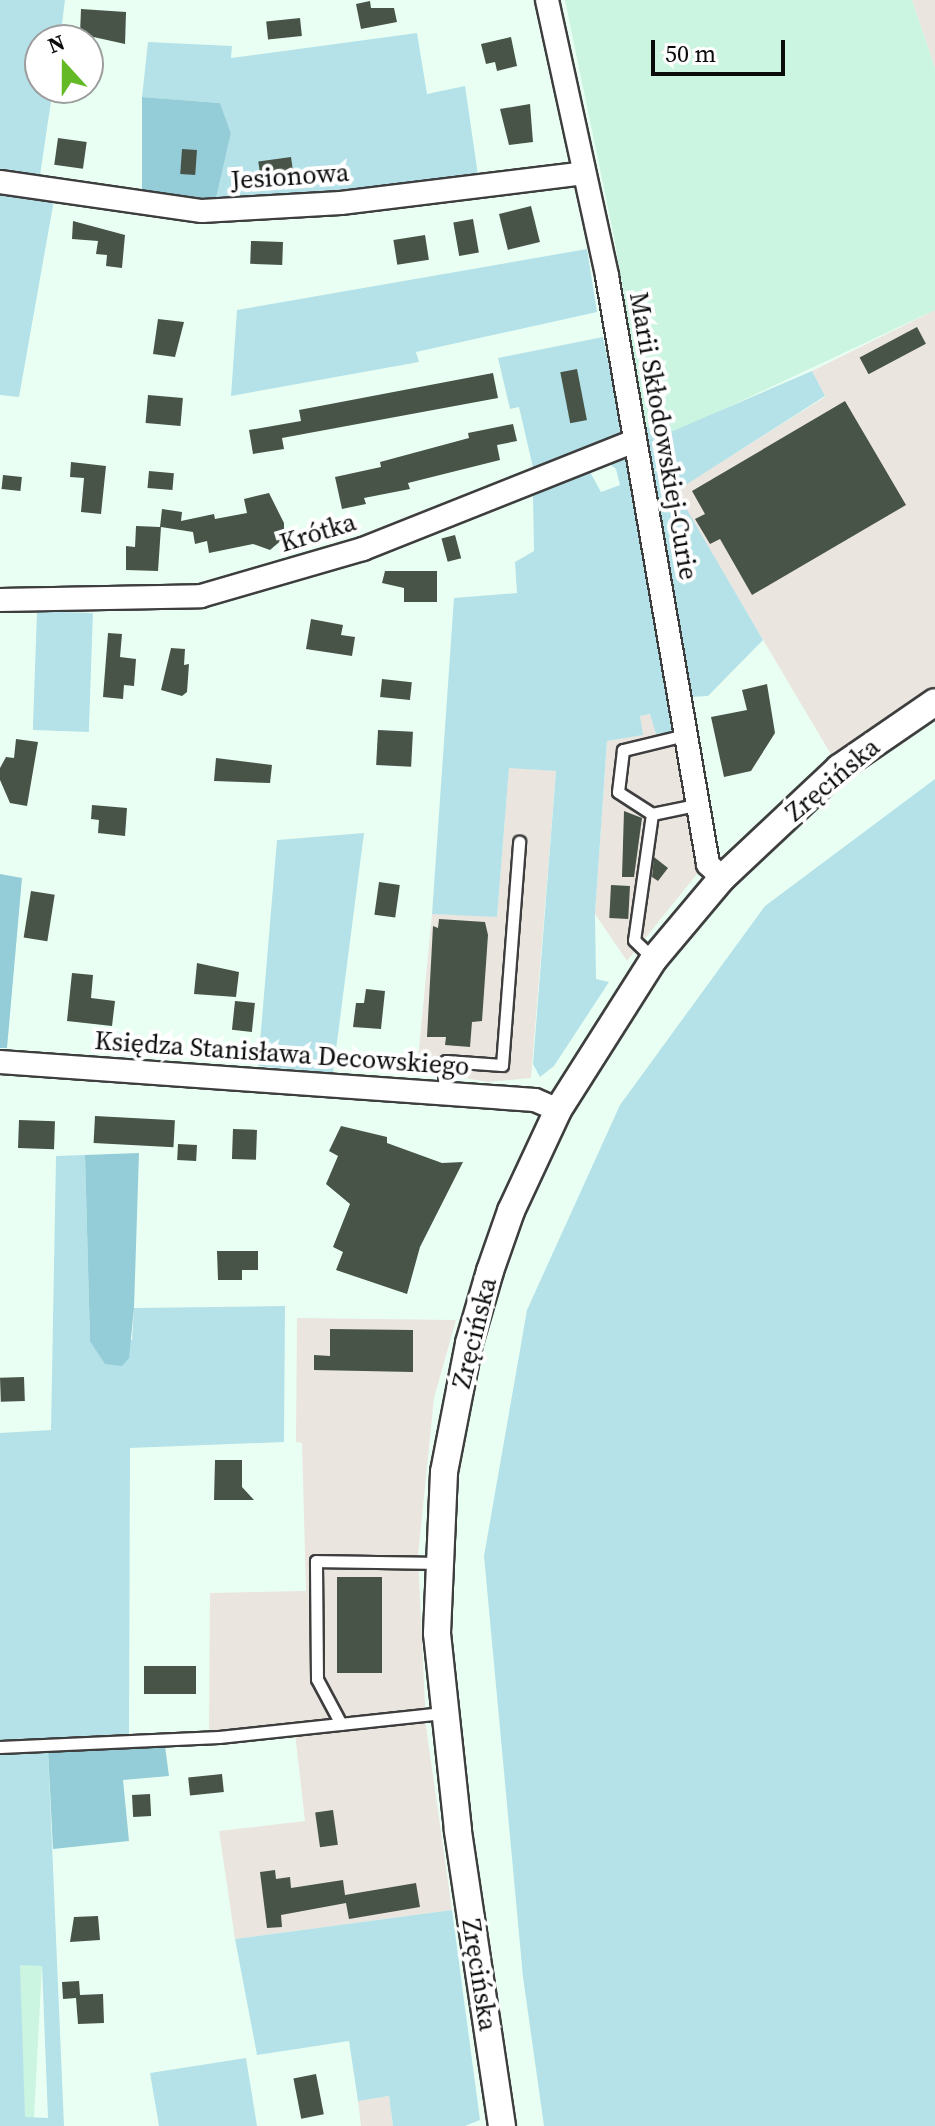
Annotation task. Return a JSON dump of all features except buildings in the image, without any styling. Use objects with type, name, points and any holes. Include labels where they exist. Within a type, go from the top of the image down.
[{"type":"street","name":"Marii Skłodowskiej-Curie","points":[[547,0],[584,173],[634,441],[696,805],[708,864],[722,878]]},
{"type":"street","name":"Jesionowa","points":[[0,182],[202,211],[341,203],[584,173]]},
{"type":"street","name":"Krótka","points":[[0,600],[201,596],[363,549],[634,441]]},
{"type":"street","name":"Zręcińska","points":[[502,2126],[443,1713],[437,1563],[444,1472],[469,1343],[511,1211],[558,1110],[654,959],[722,878],[839,768],[935,702]]},
{"type":"street","name":"Księdza Stanisława Decowskiego","points":[[0,1062],[535,1100],[558,1110]]},
{"type":"lane","points":[[685,735],[623,750],[618,792],[652,814],[696,805]]},
{"type":"lane","points":[[652,814],[634,940],[654,959]]},
{"type":"lane","points":[[443,1094],[446,1061],[502,1065],[519,842]]},
{"type":"lane","points":[[341,1724],[317,1679],[316,1561],[437,1563]]},
{"type":"lane","points":[[0,1747],[219,1737],[443,1713]]},
{"type":"shaded area","points":[[0,0],[65,0],[62,24],[24,24],[24,104],[51,104],[39,182],[0,175]]},
{"type":"shaded area","points":[[912,0],[935,0],[935,68]]},
{"type":"shaded area","points":[[417,33],[427,94],[465,86],[479,182],[215,203],[231,133],[220,103],[142,97],[148,42],[232,46],[231,58]]},
{"type":"shaded area","points":[[142,97],[220,103],[231,133],[215,203],[142,197]]},
{"type":"shaded area","points":[[0,190],[54,200],[19,397],[0,395]]},
{"type":"shaded area","points":[[587,249],[597,312],[416,352],[419,362],[231,396],[237,310]]},
{"type":"shaded area","points":[[935,310],[935,702],[839,768],[675,491],[825,397],[812,371]]},
{"type":"shaded area","points":[[603,337],[622,429],[615,438],[534,472],[519,407],[510,409],[498,358]]},
{"type":"shaded area","points":[[812,371],[825,396],[676,491],[763,640],[708,696],[690,697],[646,427],[673,431]]},
{"type":"shaded area","points":[[626,458],[672,732],[656,734],[650,714],[640,716],[643,735],[607,741],[595,914],[596,979],[609,982],[554,1066],[540,1077],[533,1064],[556,771],[509,768],[497,917],[432,914],[454,598],[517,593],[515,562],[534,551],[533,496],[589,470],[601,492],[620,485],[616,469],[607,462]]},
{"type":"shaded area","points":[[37,611],[93,613],[89,732],[33,730]]},
{"type":"shaded area","points":[[651,714],[656,734],[672,732],[697,874],[627,961],[595,914],[607,741],[642,735],[640,716]]},
{"type":"shaded area","points":[[509,767],[556,771],[531,1078],[488,1082],[417,1070],[432,914],[497,916]]},
{"type":"shaded area","points":[[935,779],[935,2126],[544,2126],[523,1977],[484,1556],[527,1310],[620,1105],[765,906]]},
{"type":"shaded area","points":[[364,833],[333,1073],[258,1066],[277,840]]},
{"type":"shaded area","points":[[0,874],[22,878],[7,1048],[0,1048]]},
{"type":"shaded area","points":[[139,1153],[134,1308],[129,1358],[122,1366],[105,1364],[90,1341],[85,1155]]},
{"type":"shaded area","points":[[85,1155],[90,1341],[132,1340],[134,1308],[285,1306],[284,1442],[130,1448],[129,1738],[0,1744],[0,1433],[51,1430],[56,1156]]},
{"type":"shaded area","points":[[297,1318],[456,1320],[434,1398],[418,1556],[426,1726],[452,1910],[235,1939],[219,1831],[305,1821],[294,1724],[209,1732],[210,1593],[306,1591],[302,1443],[296,1442]]},
{"type":"shaded area","points":[[165,1746],[169,1776],[123,1780],[129,1841],[53,1849],[48,1750]]},
{"type":"shaded area","points":[[48,1750],[64,2126],[0,2126],[0,1753]],"holes":[[[20,1965],[42,1966],[48,2118],[25,2117]]]},
{"type":"shaded area","points":[[452,1910],[480,2120],[465,2126],[393,2126],[389,2096],[358,2101],[349,2041],[257,2055],[235,1939]]},
{"type":"shaded area","points":[[246,2058],[257,2126],[159,2126],[150,2073]]},
{"type":"shaded area","points":[[389,2096],[393,2126],[361,2126],[358,2101]]},
{"type":"green space","points":[[565,0],[912,0],[935,68],[935,310],[690,425],[673,431],[646,427],[614,237]]},
{"type":"green space","points":[[20,1964],[42,1965],[34,2118],[12,2117]]}]
